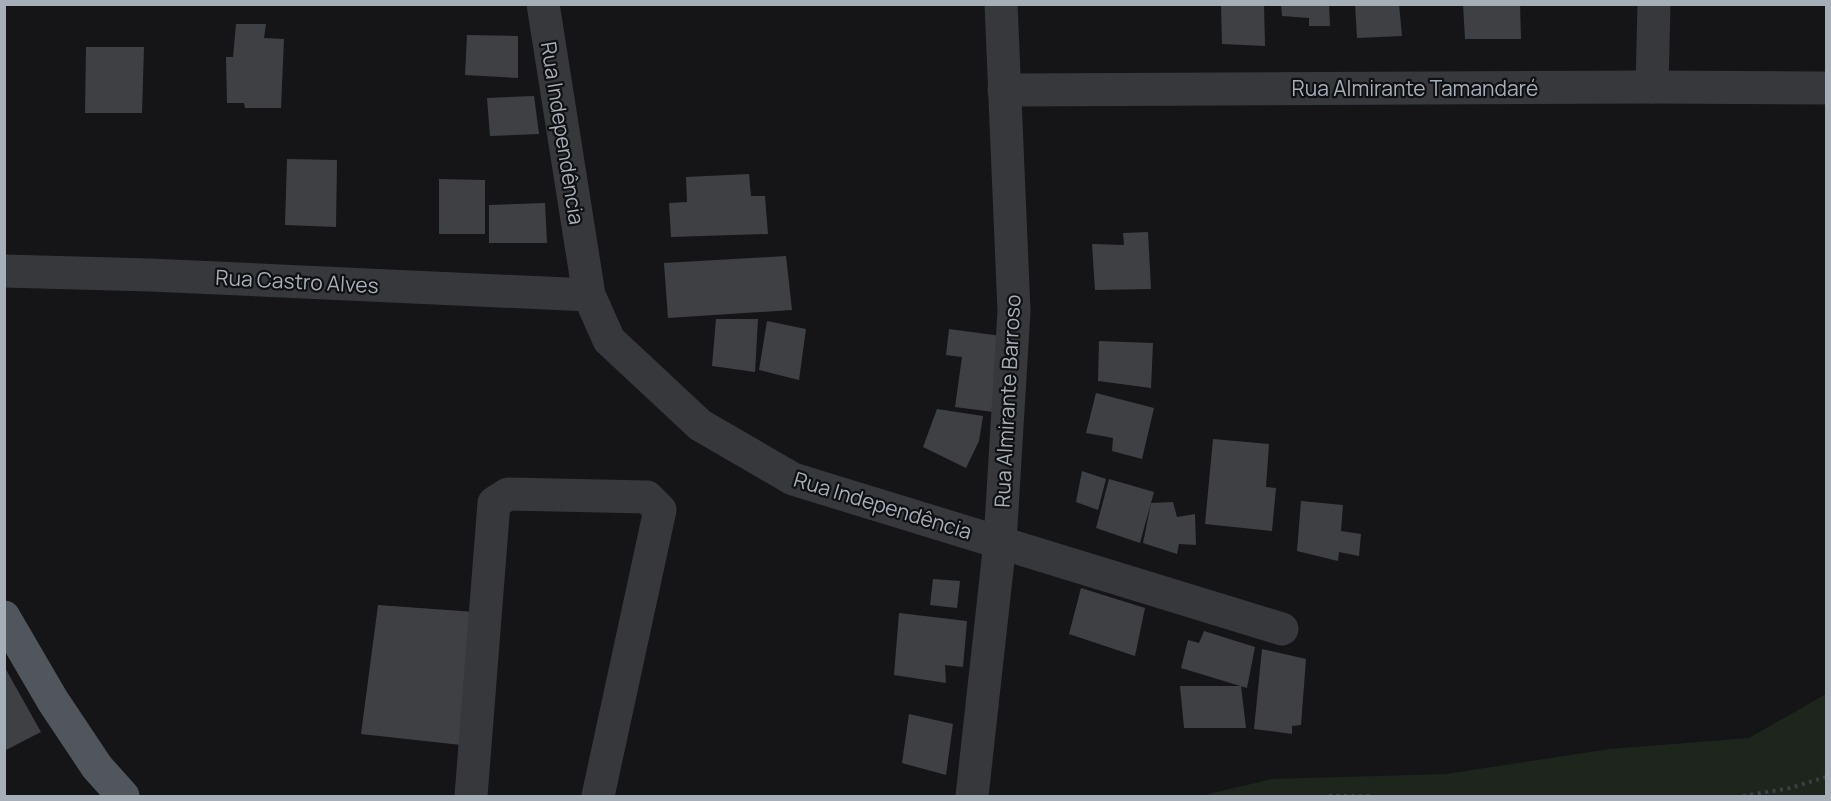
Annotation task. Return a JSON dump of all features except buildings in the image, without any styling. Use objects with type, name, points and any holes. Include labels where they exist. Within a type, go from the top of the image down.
[{"type":"main road","points":[[4,617],[53,701],[97,767],[123,796]]},
{"type":"street","name":"Rua Independência","points":[[543,4],[589,295],[609,340],[700,425],[793,479],[1282,629]]},
{"type":"street","name":"Rua Almirante Barroso","points":[[972,796],[1000,542],[1014,311],[1001,4]]},
{"type":"street","points":[[1652,87],[1654,4]]},
{"type":"street","name":"Rua Almirante Tamandaré","points":[[1004,90],[1827,88]]},
{"type":"street","name":"Rua Castro Alves","points":[[4,271],[150,274],[589,295]]},
{"type":"street","points":[[471,796],[494,503],[508,494],[647,498],[660,510],[598,796]]},
{"type":"path","points":[[1743,796],[1790,788],[1827,777]]},
{"type":"path","points":[[1329,796],[1370,796]]},
{"type":"shaded area","points":[[1826,694],[1826,796],[1200,796],[1272,779],[1446,774],[1610,749],[1749,738]]}]
